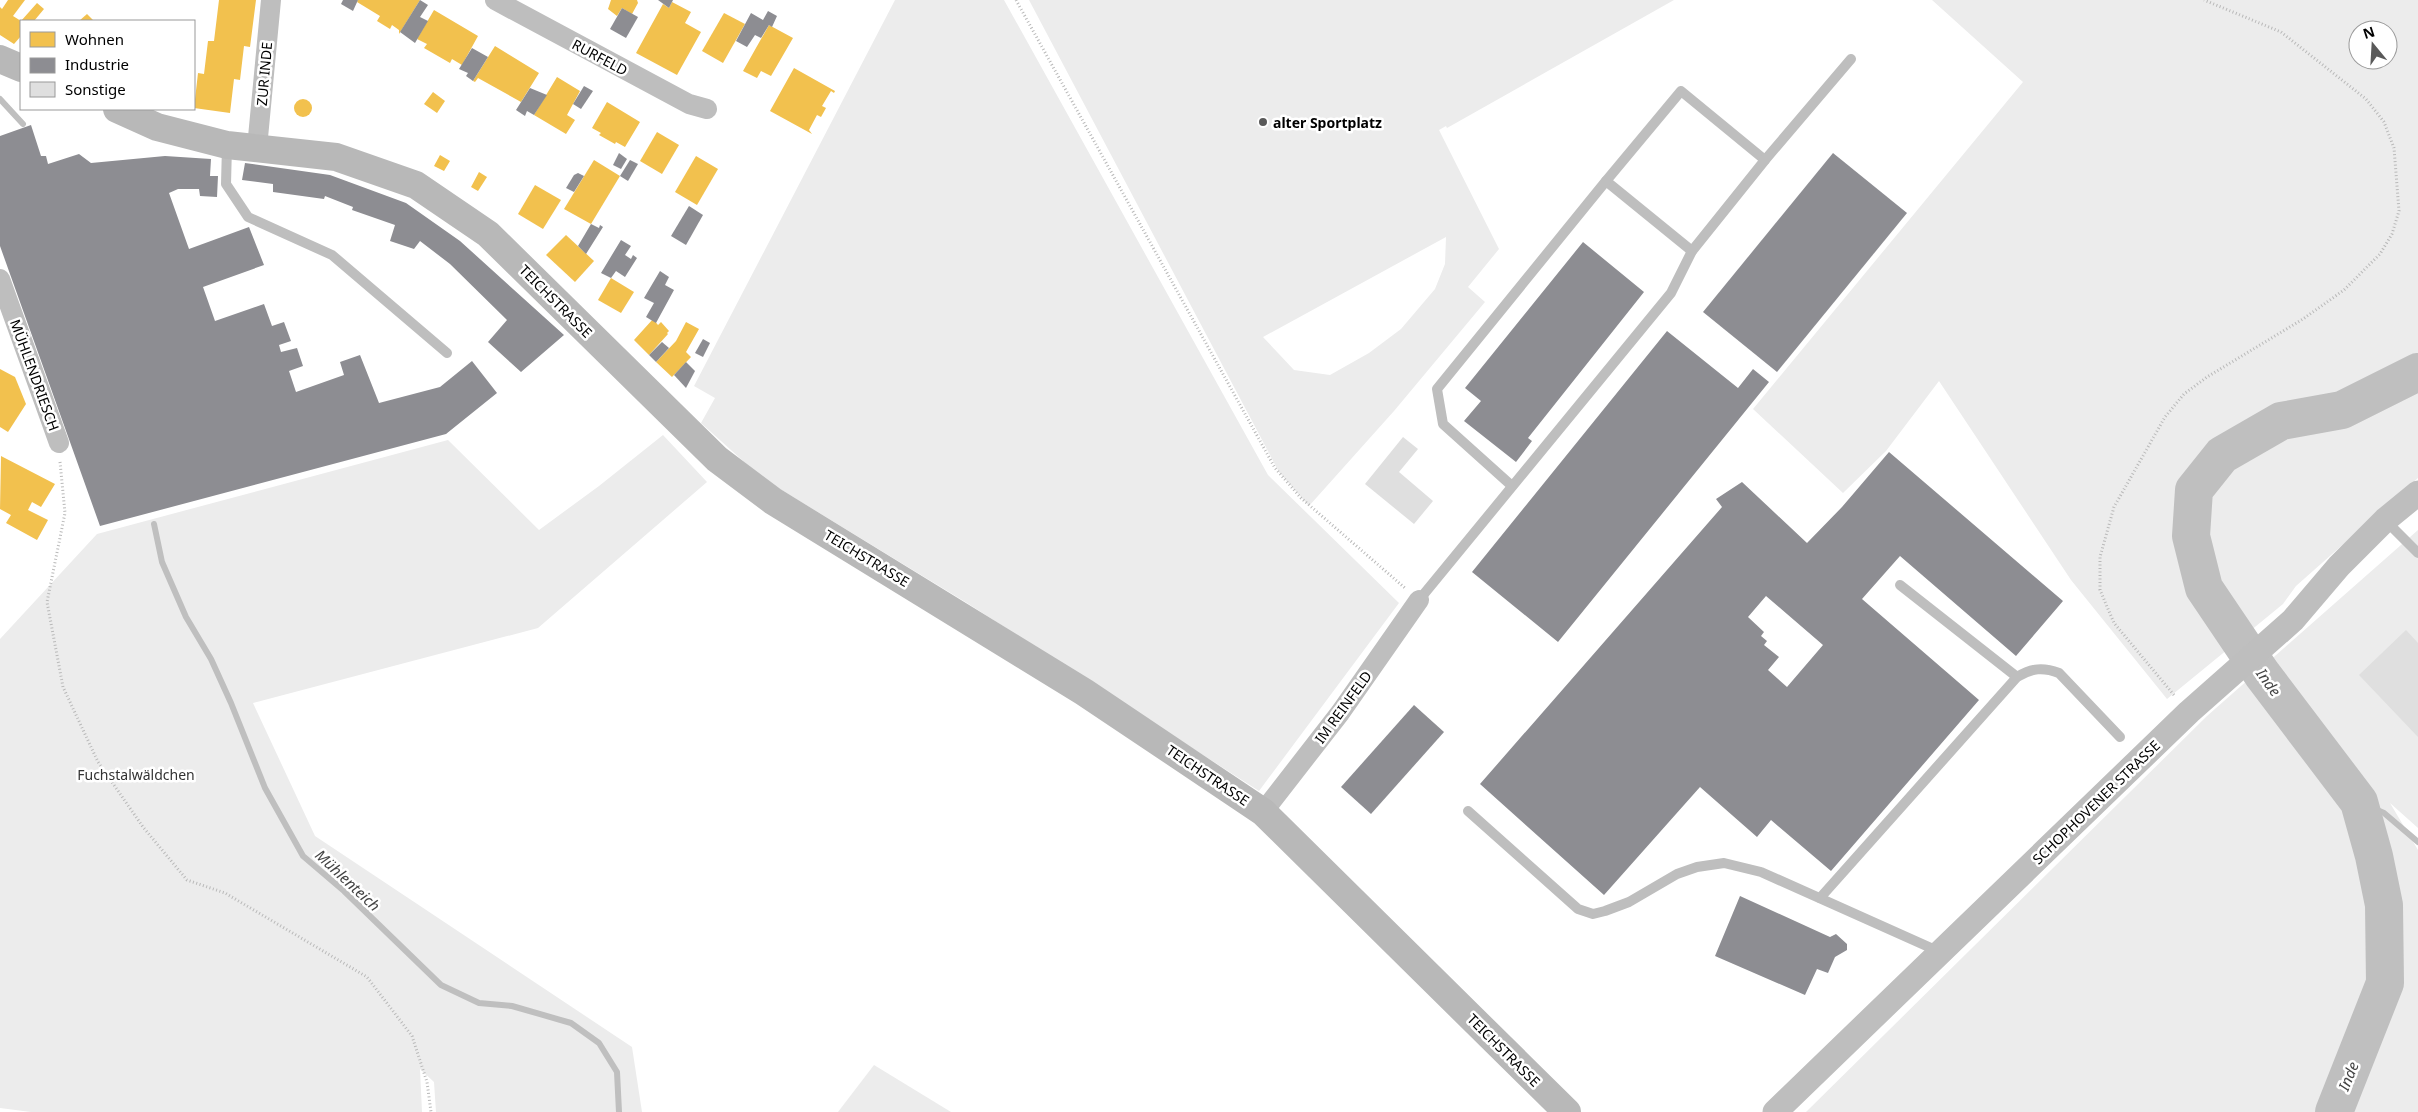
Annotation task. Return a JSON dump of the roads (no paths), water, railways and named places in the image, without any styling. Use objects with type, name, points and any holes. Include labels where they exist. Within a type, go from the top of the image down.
[{"type":"main road","points":[[0,59],[20,68]]},
{"type":"main road","name":"TEICHSTRASSE","points":[[119,110],[157,127],[227,145],[336,157],[416,185],[488,234],[717,459],[774,501],[1084,692],[1263,812],[1567,1112]]},
{"type":"street","name":"ZUR INDE","points":[[257,148],[271,0]]},
{"type":"street","name":"RURFELD","points":[[495,0],[689,104],[707,109]]},
{"type":"street","name":"MÜHLENDRIESCH","points":[[0,279],[59,443]]},
{"type":"street","name":"SCHOPHOVENER STRASSE","points":[[1775,1112],[2195,707],[2293,620],[2339,566],[2385,520],[2418,493]]},
{"type":"street","name":"IM REINFELD","points":[[1263,812],[1340,713],[1419,600]]},
{"type":"lane","points":[[1419,600],[1671,293],[1692,252],[1765,160],[1851,60]]},
{"type":"lane","points":[[1512,486],[1444,424],[1437,389],[1681,91],[1765,160]]},
{"type":"lane","points":[[227,145],[226,184],[248,217],[332,255],[447,354]]},
{"type":"lane","points":[[1606,181],[1692,252]]},
{"type":"lane","points":[[2385,520],[2418,553]]},
{"type":"lane","points":[[1900,585],[2017,677]]},
{"type":"lane","points":[[1820,898],[2017,677],[2034,669],[2046,668],[2059,673],[2120,737]]},
{"type":"lane","points":[[1468,811],[1578,909],[1593,914],[1629,902],[1677,874],[1697,867],[1724,863],[1761,872],[1941,952]]},
{"type":"waterway","name":"Mühlenteich","points":[[0,99],[23,124]]},
{"type":"waterway","name":"Inde","points":[[2334,1112],[2385,983],[2384,905],[2374,856],[2359,802],[2262,674],[2204,588],[2191,536],[2194,490],[2222,455],[2281,421],[2342,410],[2418,372]]},
{"type":"waterway","name":"Mühlenteich","points":[[154,524],[162,562],[186,617],[211,659],[265,788],[303,856],[344,891],[441,985],[479,1003],[512,1006],[571,1023],[599,1043],[617,1072],[619,1112]]},
{"type":"waterway","points":[[2359,802],[2384,813],[2418,842]]},
{"type":"place","name":"alter Sportplatz","points":[[1263,122]]},
{"type":"park label","name":"Fuchstalwäldchen","points":[[136,774]]}]
